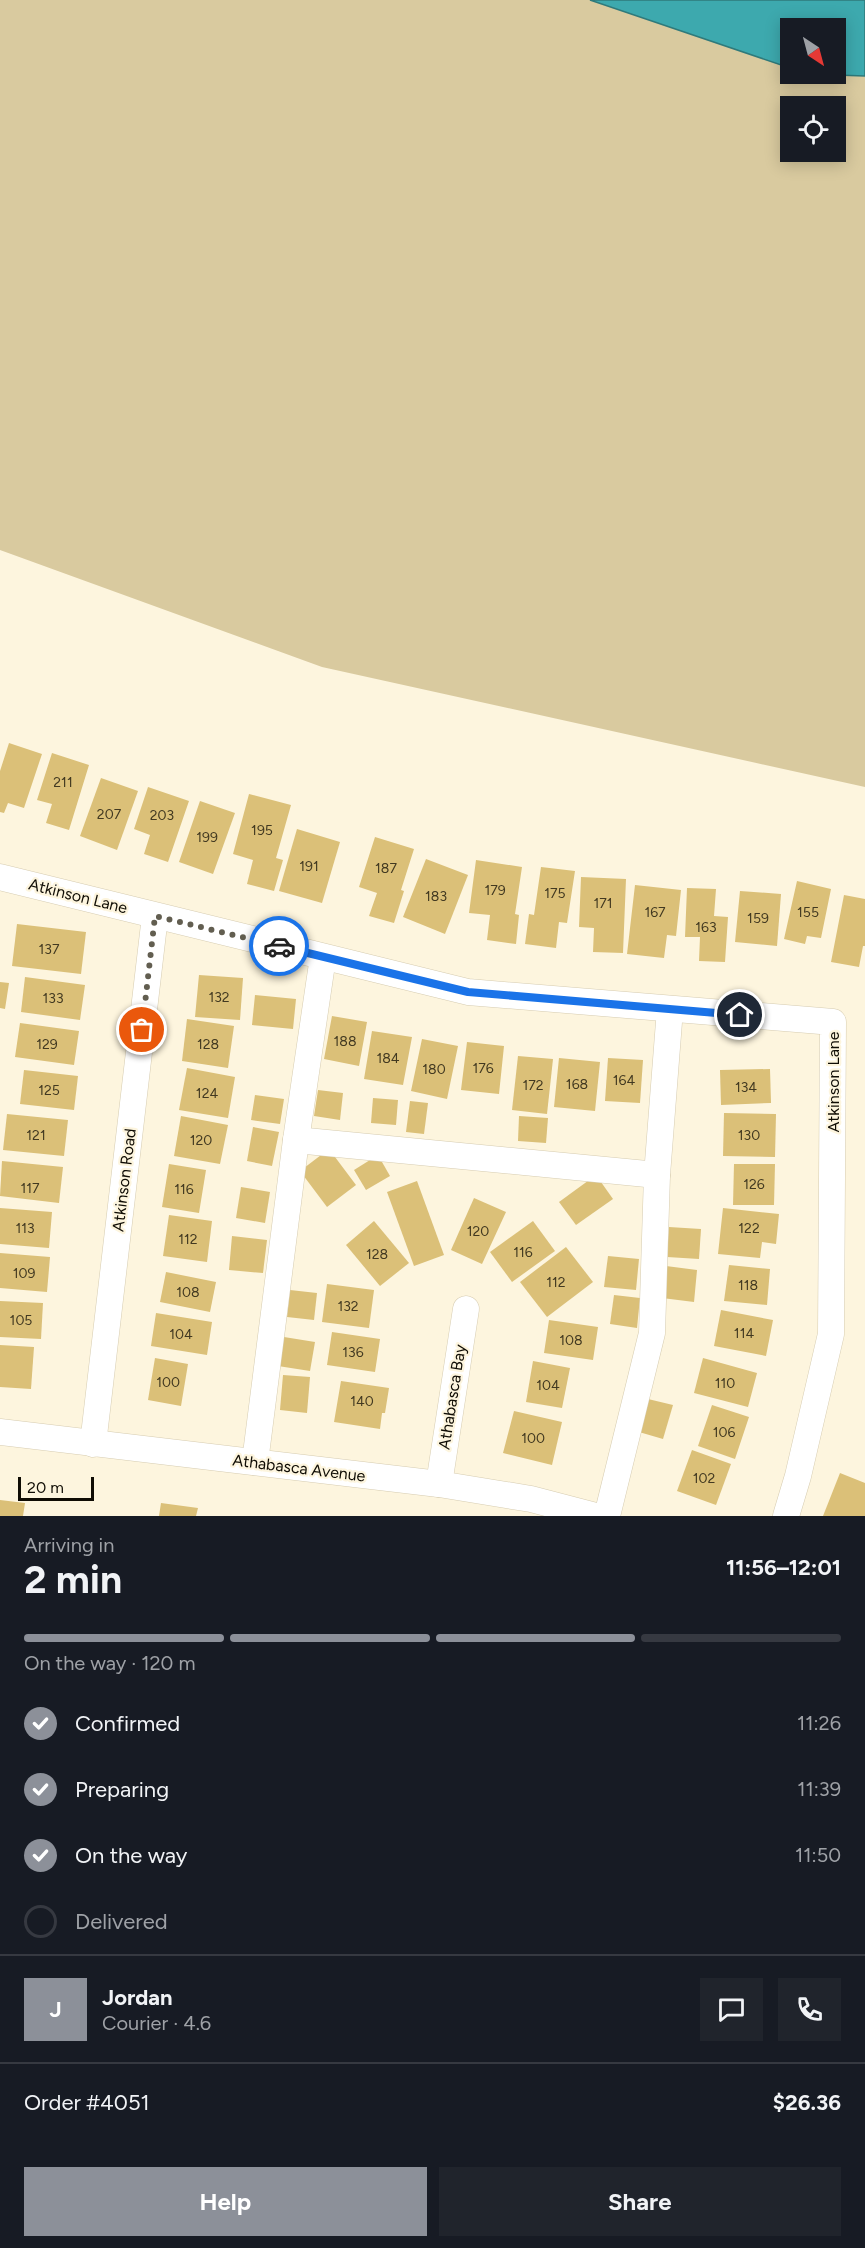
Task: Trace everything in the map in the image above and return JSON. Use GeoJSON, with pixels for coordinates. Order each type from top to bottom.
{"type":"FeatureCollection","features":[{"type":"Feature","properties":{"kind":"street","name":"Atkinson Lane"},"geometry":{"type":"LineString","coordinates":[[0,877],[468,992],[833,1022],[831,1334],[798,1476],[786,1516]]}},
{"type":"Feature","properties":{"kind":"street","name":"Atkinson Road"},"geometry":{"type":"LineString","coordinates":[[93,1444],[155,916]]}},
{"type":"Feature","properties":{"kind":"street"},"geometry":{"type":"LineString","coordinates":[[255,1462],[296,1140],[323,957]]}},
{"type":"Feature","properties":{"kind":"street"},"geometry":{"type":"LineString","coordinates":[[608,1516],[652,1333],[657,1175],[670,1009]]}},
{"type":"Feature","properties":{"kind":"street"},"geometry":{"type":"LineString","coordinates":[[296,1140],[657,1175]]}},
{"type":"Feature","properties":{"kind":"street","name":"Athabasca Bay"},"geometry":{"type":"LineString","coordinates":[[439,1484],[466,1309]]}},
{"type":"Feature","properties":{"kind":"street","name":"Athabasca Avenue"},"geometry":{"type":"LineString","coordinates":[[0,1432],[439,1484],[531,1499],[596,1516]]}},
{"type":"Feature","properties":{"kind":"shaded area"},"geometry":{"type":"Polygon","coordinates":[[[0,0],[590,0],[780,65],[780,84],[846,84],[846,75],[865,76],[865,787],[322,667],[0,550],[0,0]]]}},
{"type":"Feature","properties":{"kind":"water"},"geometry":{"type":"Polygon","coordinates":[[[590,0],[865,0],[865,76],[846,75],[846,18],[780,18],[780,65],[590,0]]]}},
{"type":"Feature","properties":{"kind":"building"},"geometry":{"type":"Polygon","coordinates":[[[9,743],[42,754],[24,808],[8,803],[4,813],[0,812],[0,771],[9,743]]]}},
{"type":"Feature","properties":{"kind":"building"},"geometry":{"type":"Polygon","coordinates":[[[52,753],[89,765],[69,830],[46,823],[52,804],[37,800],[52,753]]]}},
{"type":"Feature","properties":{"kind":"building"},"geometry":{"type":"Polygon","coordinates":[[[101,778],[138,791],[117,850],[80,836],[101,778]]]}},
{"type":"Feature","properties":{"kind":"building"},"geometry":{"type":"Polygon","coordinates":[[[148,787],[189,801],[168,862],[144,854],[150,835],[134,829],[148,787]]]}},
{"type":"Feature","properties":{"kind":"building"},"geometry":{"type":"Polygon","coordinates":[[[249,794],[291,805],[276,858],[283,860],[274,891],[247,884],[253,860],[233,854],[249,794]]]}},
{"type":"Feature","properties":{"kind":"building"},"geometry":{"type":"Polygon","coordinates":[[[200,801],[235,813],[213,874],[179,862],[200,801]]]}},
{"type":"Feature","properties":{"kind":"building"},"geometry":{"type":"Polygon","coordinates":[[[297,829],[340,842],[322,903],[279,891],[297,829]]]}},
{"type":"Feature","properties":{"kind":"building"},"geometry":{"type":"Polygon","coordinates":[[[375,837],[414,849],[401,890],[404,891],[394,923],[369,916],[377,893],[359,887],[375,837]]]}},
{"type":"Feature","properties":{"kind":"building"},"geometry":{"type":"Polygon","coordinates":[[[426,859],[468,875],[445,934],[403,917],[426,859]]]}},
{"type":"Feature","properties":{"kind":"building"},"geometry":{"type":"Polygon","coordinates":[[[476,860],[522,867],[515,914],[519,915],[516,944],[487,940],[490,915],[469,913],[476,860]]]}},
{"type":"Feature","properties":{"kind":"building"},"geometry":{"type":"Polygon","coordinates":[[[541,867],[575,871],[567,923],[559,922],[556,948],[525,944],[529,914],[534,915],[541,867]]]}},
{"type":"Feature","properties":{"kind":"building"},"geometry":{"type":"Polygon","coordinates":[[[581,877],[626,879],[623,953],[593,952],[594,928],[579,927],[581,877]]]}},
{"type":"Feature","properties":{"kind":"building"},"geometry":{"type":"Polygon","coordinates":[[[797,881],[831,889],[821,938],[807,936],[805,944],[784,939],[797,881]]]}},
{"type":"Feature","properties":{"kind":"building"},"geometry":{"type":"Polygon","coordinates":[[[635,885],[681,890],[676,936],[667,935],[664,958],[627,954],[635,885]]]}},
{"type":"Feature","properties":{"kind":"building"},"geometry":{"type":"Polygon","coordinates":[[[687,888],[716,889],[714,916],[728,917],[725,962],[699,961],[700,937],[685,937],[687,888]]]}},
{"type":"Feature","properties":{"kind":"building"},"geometry":{"type":"Polygon","coordinates":[[[740,891],[781,894],[777,946],[735,942],[740,891]]]}},
{"type":"Feature","properties":{"kind":"building"},"geometry":{"type":"Polygon","coordinates":[[[844,895],[865,899],[865,946],[863,946],[859,967],[831,962],[844,895]]]}},
{"type":"Feature","properties":{"kind":"building"},"geometry":{"type":"Polygon","coordinates":[[[17,924],[86,932],[81,974],[12,966],[17,924]]]}},
{"type":"Feature","properties":{"kind":"building"},"geometry":{"type":"Polygon","coordinates":[[[199,975],[243,978],[240,1020],[195,1017],[199,975]]]}},
{"type":"Feature","properties":{"kind":"building"},"geometry":{"type":"Polygon","coordinates":[[[25,977],[85,985],[80,1020],[21,1012],[25,977]]]}},
{"type":"Feature","properties":{"kind":"building"},"geometry":{"type":"Polygon","coordinates":[[[0,982],[9,983],[5,1009],[0,1008],[0,982]]]}},
{"type":"Feature","properties":{"kind":"building"},"geometry":{"type":"Polygon","coordinates":[[[255,995],[296,999],[293,1029],[252,1025],[255,995]]]}},
{"type":"Feature","properties":{"kind":"building"},"geometry":{"type":"Polygon","coordinates":[[[332,1016],[367,1022],[359,1066],[324,1059],[332,1016]]]}},
{"type":"Feature","properties":{"kind":"building"},"geometry":{"type":"Polygon","coordinates":[[[187,1019],[234,1026],[228,1068],[182,1061],[187,1019]]]}},
{"type":"Feature","properties":{"kind":"building"},"geometry":{"type":"Polygon","coordinates":[[[20,1023],[79,1031],[74,1065],[15,1057],[20,1023]]]}},
{"type":"Feature","properties":{"kind":"building"},"geometry":{"type":"Polygon","coordinates":[[[372,1031],[412,1037],[403,1085],[364,1079],[372,1031]]]}},
{"type":"Feature","properties":{"kind":"building"},"geometry":{"type":"Polygon","coordinates":[[[422,1039],[458,1046],[447,1099],[411,1091],[422,1039]]]}},
{"type":"Feature","properties":{"kind":"building"},"geometry":{"type":"Polygon","coordinates":[[[467,1042],[504,1046],[499,1094],[461,1090],[467,1042]]]}},
{"type":"Feature","properties":{"kind":"building"},"geometry":{"type":"Polygon","coordinates":[[[518,1056],[553,1059],[547,1114],[512,1110],[518,1056]]]}},
{"type":"Feature","properties":{"kind":"building"},"geometry":{"type":"Polygon","coordinates":[[[559,1058],[600,1062],[595,1111],[554,1107],[559,1058]]]}},
{"type":"Feature","properties":{"kind":"building"},"geometry":{"type":"Polygon","coordinates":[[[608,1058],[643,1060],[640,1103],[605,1101],[608,1058]]]}},
{"type":"Feature","properties":{"kind":"building"},"geometry":{"type":"Polygon","coordinates":[[[187,1068],[235,1077],[228,1118],[179,1110],[187,1068]]]}},
{"type":"Feature","properties":{"kind":"building"},"geometry":{"type":"Polygon","coordinates":[[[770,1069],[771,1103],[721,1105],[720,1070],[770,1069]]]}},
{"type":"Feature","properties":{"kind":"building"},"geometry":{"type":"Polygon","coordinates":[[[24,1070],[78,1076],[74,1110],[20,1104],[24,1070]]]}},
{"type":"Feature","properties":{"kind":"building"},"geometry":{"type":"Polygon","coordinates":[[[318,1090],[343,1093],[340,1120],[314,1116],[318,1090]]]}},
{"type":"Feature","properties":{"kind":"building"},"geometry":{"type":"Polygon","coordinates":[[[255,1095],[284,1099],[280,1124],[251,1120],[255,1095]]]}},
{"type":"Feature","properties":{"kind":"building"},"geometry":{"type":"Polygon","coordinates":[[[373,1098],[398,1100],[396,1125],[371,1123],[373,1098]]]}},
{"type":"Feature","properties":{"kind":"building"},"geometry":{"type":"Polygon","coordinates":[[[410,1101],[428,1103],[424,1134],[406,1132],[410,1101]]]}},
{"type":"Feature","properties":{"kind":"building"},"geometry":{"type":"Polygon","coordinates":[[[724,1113],[776,1114],[775,1157],[723,1156],[724,1113]]]}},
{"type":"Feature","properties":{"kind":"building"},"geometry":{"type":"Polygon","coordinates":[[[7,1114],[68,1120],[64,1156],[3,1150],[7,1114]]]}},
{"type":"Feature","properties":{"kind":"building"},"geometry":{"type":"Polygon","coordinates":[[[181,1116],[228,1125],[220,1164],[174,1156],[181,1116]]]}},
{"type":"Feature","properties":{"kind":"building"},"geometry":{"type":"Polygon","coordinates":[[[519,1116],[548,1118],[546,1143],[518,1141],[519,1116]]]}},
{"type":"Feature","properties":{"kind":"building"},"geometry":{"type":"Polygon","coordinates":[[[253,1127],[279,1132],[272,1166],[247,1161],[253,1127]]]}},
{"type":"Feature","properties":{"kind":"building"},"geometry":{"type":"Polygon","coordinates":[[[329,1149],[356,1185],[327,1207],[300,1171],[329,1149]]]}},
{"type":"Feature","properties":{"kind":"building"},"geometry":{"type":"Polygon","coordinates":[[[378,1155],[390,1176],[366,1190],[354,1170],[378,1155]]]}},
{"type":"Feature","properties":{"kind":"building"},"geometry":{"type":"Polygon","coordinates":[[[2,1161],[63,1167],[59,1203],[0,1196],[2,1161]]]}},
{"type":"Feature","properties":{"kind":"building"},"geometry":{"type":"Polygon","coordinates":[[[169,1164],[206,1170],[199,1213],[162,1207],[169,1164]]]}},
{"type":"Feature","properties":{"kind":"building"},"geometry":{"type":"Polygon","coordinates":[[[734,1164],[775,1164],[774,1205],[733,1205],[734,1164]]]}},
{"type":"Feature","properties":{"kind":"building"},"geometry":{"type":"Polygon","coordinates":[[[596,1175],[613,1199],[576,1225],[559,1202],[596,1175]]]}},
{"type":"Feature","properties":{"kind":"building"},"geometry":{"type":"Polygon","coordinates":[[[417,1181],[444,1255],[414,1266],[387,1192],[417,1181]]]}},
{"type":"Feature","properties":{"kind":"building"},"geometry":{"type":"Polygon","coordinates":[[[241,1187],[270,1192],[265,1223],[236,1218],[241,1187]]]}},
{"type":"Feature","properties":{"kind":"building"},"geometry":{"type":"Polygon","coordinates":[[[474,1198],[506,1212],[482,1264],[451,1250],[474,1198]]]}},
{"type":"Feature","properties":{"kind":"building"},"geometry":{"type":"Polygon","coordinates":[[[0,1208],[52,1212],[49,1248],[0,1244],[0,1208]]]}},
{"type":"Feature","properties":{"kind":"building"},"geometry":{"type":"Polygon","coordinates":[[[723,1208],[779,1214],[776,1244],[762,1242],[760,1258],[718,1254],[723,1208]]]}},
{"type":"Feature","properties":{"kind":"building"},"geometry":{"type":"Polygon","coordinates":[[[169,1215],[212,1221],[207,1262],[163,1256],[169,1215]]]}},
{"type":"Feature","properties":{"kind":"building"},"geometry":{"type":"Polygon","coordinates":[[[374,1221],[409,1263],[380,1286],[346,1245],[374,1221]]]}},
{"type":"Feature","properties":{"kind":"building"},"geometry":{"type":"Polygon","coordinates":[[[533,1221],[555,1251],[512,1282],[490,1252],[533,1221]]]}},
{"type":"Feature","properties":{"kind":"building"},"geometry":{"type":"Polygon","coordinates":[[[669,1227],[701,1229],[699,1259],[667,1257],[669,1227]]]}},
{"type":"Feature","properties":{"kind":"building"},"geometry":{"type":"Polygon","coordinates":[[[232,1236],[267,1240],[263,1273],[229,1270],[232,1236]]]}},
{"type":"Feature","properties":{"kind":"building"},"geometry":{"type":"Polygon","coordinates":[[[566,1247],[593,1282],[547,1317],[520,1282],[566,1247]]]}},
{"type":"Feature","properties":{"kind":"building"},"geometry":{"type":"Polygon","coordinates":[[[0,1253],[50,1257],[47,1292],[0,1288],[0,1253]]]}},
{"type":"Feature","properties":{"kind":"building"},"geometry":{"type":"Polygon","coordinates":[[[608,1256],[639,1259],[636,1290],[604,1287],[608,1256]]]}},
{"type":"Feature","properties":{"kind":"building"},"geometry":{"type":"Polygon","coordinates":[[[729,1265],[770,1269],[767,1305],[724,1301],[729,1265]]]}},
{"type":"Feature","properties":{"kind":"building"},"geometry":{"type":"Polygon","coordinates":[[[666,1266],[697,1270],[694,1302],[662,1298],[666,1266]]]}},
{"type":"Feature","properties":{"kind":"building"},"geometry":{"type":"Polygon","coordinates":[[[166,1272],[216,1282],[210,1312],[160,1302],[166,1272]]]}},
{"type":"Feature","properties":{"kind":"building"},"geometry":{"type":"Polygon","coordinates":[[[327,1284],[374,1290],[369,1328],[322,1322],[327,1284]]]}},
{"type":"Feature","properties":{"kind":"building"},"geometry":{"type":"Polygon","coordinates":[[[290,1290],[317,1293],[314,1320],[287,1317],[290,1290]]]}},
{"type":"Feature","properties":{"kind":"building"},"geometry":{"type":"Polygon","coordinates":[[[614,1295],[640,1298],[637,1328],[610,1324],[614,1295]]]}},
{"type":"Feature","properties":{"kind":"building"},"geometry":{"type":"Polygon","coordinates":[[[0,1301],[43,1303],[41,1339],[0,1337],[0,1301]]]}},
{"type":"Feature","properties":{"kind":"building"},"geometry":{"type":"Polygon","coordinates":[[[721,1310],[773,1320],[766,1356],[714,1346],[721,1310]]]}},
{"type":"Feature","properties":{"kind":"building"},"geometry":{"type":"Polygon","coordinates":[[[156,1313],[212,1322],[207,1355],[151,1346],[156,1313]]]}},
{"type":"Feature","properties":{"kind":"building"},"geometry":{"type":"Polygon","coordinates":[[[549,1320],[598,1327],[593,1360],[544,1353],[549,1320]]]}},
{"type":"Feature","properties":{"kind":"building"},"geometry":{"type":"Polygon","coordinates":[[[332,1332],[380,1339],[375,1372],[327,1365],[332,1332]]]}},
{"type":"Feature","properties":{"kind":"building"},"geometry":{"type":"Polygon","coordinates":[[[284,1337],[315,1342],[310,1371],[278,1366],[284,1337]]]}},
{"type":"Feature","properties":{"kind":"building"},"geometry":{"type":"Polygon","coordinates":[[[0,1345],[34,1347],[31,1389],[0,1387],[0,1345]]]}},
{"type":"Feature","properties":{"kind":"building"},"geometry":{"type":"Polygon","coordinates":[[[155,1358],[188,1364],[181,1406],[148,1400],[155,1358]]]}},
{"type":"Feature","properties":{"kind":"building"},"geometry":{"type":"Polygon","coordinates":[[[703,1358],[757,1373],[748,1407],[694,1393],[703,1358]]]}},
{"type":"Feature","properties":{"kind":"building"},"geometry":{"type":"Polygon","coordinates":[[[533,1361],[570,1368],[562,1408],[526,1402],[533,1361]]]}},
{"type":"Feature","properties":{"kind":"building"},"geometry":{"type":"Polygon","coordinates":[[[283,1375],[310,1377],[307,1413],[280,1410],[283,1375]]]}},
{"type":"Feature","properties":{"kind":"building"},"geometry":{"type":"Polygon","coordinates":[[[341,1381],[389,1388],[380,1429],[334,1422],[341,1381]]]}},
{"type":"Feature","properties":{"kind":"building"},"geometry":{"type":"Polygon","coordinates":[[[648,1399],[673,1405],[663,1439],[639,1432],[648,1399]]]}},
{"type":"Feature","properties":{"kind":"building"},"geometry":{"type":"Polygon","coordinates":[[[712,1405],[749,1417],[735,1459],[698,1446],[712,1405]]]}},
{"type":"Feature","properties":{"kind":"building"},"geometry":{"type":"Polygon","coordinates":[[[514,1411],[562,1422],[552,1465],[503,1453],[514,1411]]]}},
{"type":"Feature","properties":{"kind":"building"},"geometry":{"type":"Polygon","coordinates":[[[692,1450],[731,1464],[716,1505],[677,1491],[692,1450]]]}},
{"type":"Feature","properties":{"kind":"building"},"geometry":{"type":"Polygon","coordinates":[[[840,1473],[865,1483],[865,1516],[823,1516],[840,1473]]]}},
{"type":"Feature","properties":{"kind":"building"},"geometry":{"type":"Polygon","coordinates":[[[0,1500],[25,1503],[23,1516],[0,1516],[0,1500]]]}},
{"type":"Feature","properties":{"kind":"building"},"geometry":{"type":"Polygon","coordinates":[[[161,1503],[198,1508],[196,1516],[159,1516],[161,1503]]]}},
{"type":"Feature","properties":{"kind":"way so far"},"geometry":{"type":"LineString","coordinates":[[142,1030],[155,916],[279,946]]}},
{"type":"Feature","properties":{"kind":"route"},"geometry":{"type":"LineString","coordinates":[[279,946],[468,992],[740,1015]]}}]}
